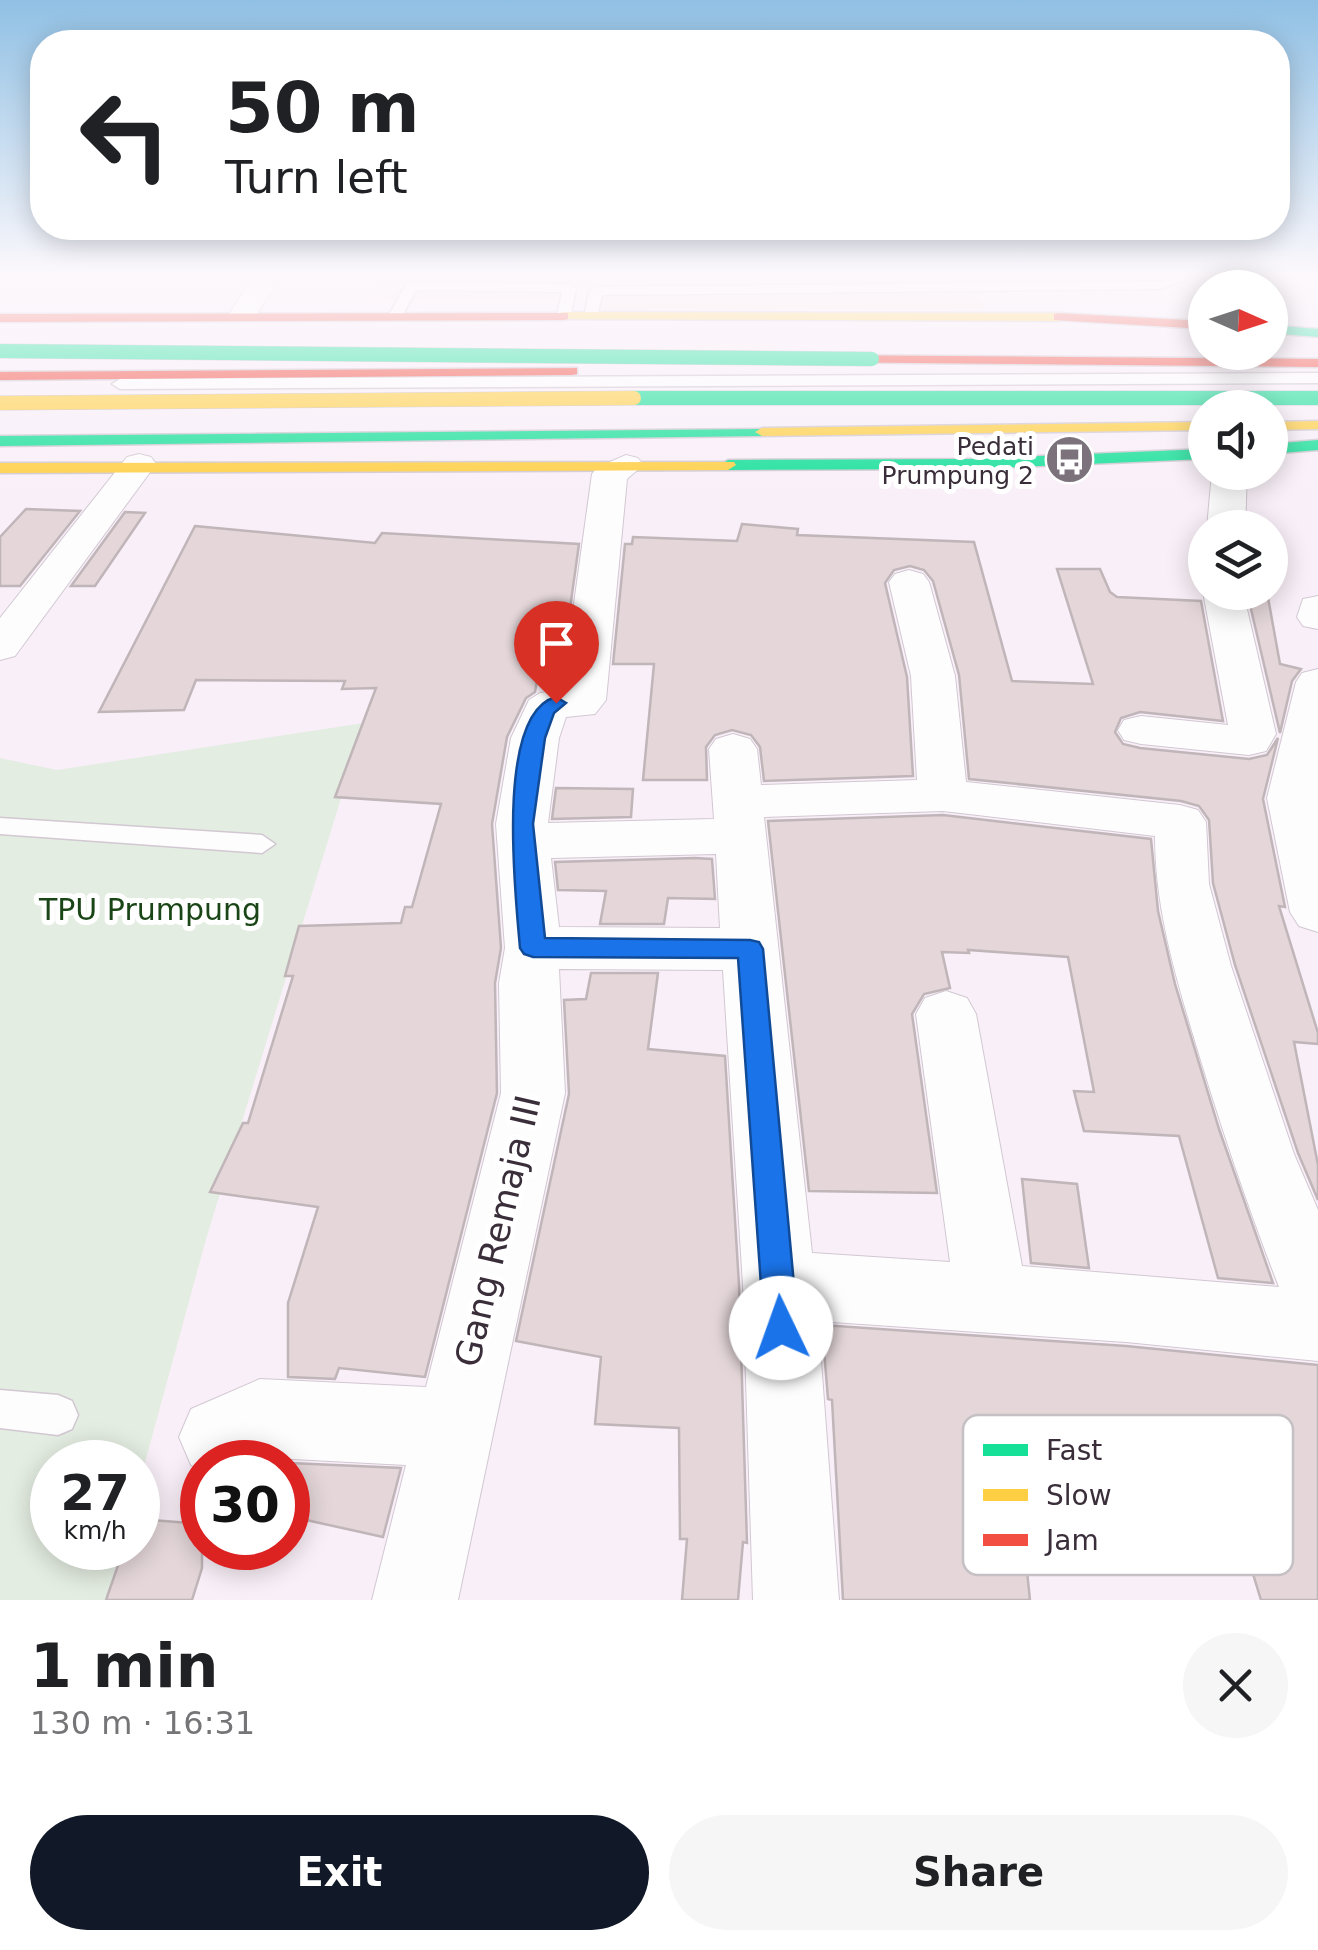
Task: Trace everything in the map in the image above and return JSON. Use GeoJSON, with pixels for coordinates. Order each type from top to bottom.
{"type":"FeatureCollection","features":[{"type":"Feature","properties":{"kind":"main road"},"geometry":{"type":"LineString","coordinates":[[0,350],[1132,360],[1314,370]]}},
{"type":"Feature","properties":{"kind":"main road"},"geometry":{"type":"LineString","coordinates":[[0,362],[753,358],[1314,370]]}},
{"type":"Feature","properties":{"kind":"main road"},"geometry":{"type":"LineString","coordinates":[[0,376],[1314,370]]}},
{"type":"Feature","properties":{"kind":"main road"},"geometry":{"type":"LineString","coordinates":[[0,405],[539,398],[1188,398]]}},
{"type":"Feature","properties":{"kind":"main road"},"geometry":{"type":"LineString","coordinates":[[1288,398],[1318,398]]}},
{"type":"Feature","properties":{"kind":"main road"},"geometry":{"type":"LineString","coordinates":[[0,419],[1188,399]]}},
{"type":"Feature","properties":{"kind":"main road"},"geometry":{"type":"LineString","coordinates":[[0,419],[1188,413]]}},
{"type":"Feature","properties":{"kind":"main road"},"geometry":{"type":"LineString","coordinates":[[1288,413],[1318,413]]}},
{"type":"Feature","properties":{"kind":"main road"},"geometry":{"type":"LineString","coordinates":[[0,442],[1188,426]]}},
{"type":"Feature","properties":{"kind":"main road"},"geometry":{"type":"LineString","coordinates":[[1288,426],[1318,426]]}},
{"type":"Feature","properties":{"kind":"main road"},"geometry":{"type":"LineString","coordinates":[[1288,448],[1318,445]]}},
{"type":"Feature","properties":{"kind":"main road"},"geometry":{"type":"LineString","coordinates":[[0,468],[138,464],[609,468],[1074,462],[1188,455]]}},
{"type":"Feature","properties":{"kind":"street"},"geometry":{"type":"LineString","coordinates":[[0,646],[138,464]]}},
{"type":"Feature","properties":{"kind":"street","name":"Gang Remaja III"},"geometry":{"type":"LineString","coordinates":[[415,1600],[533,1094],[528,983],[533,948],[523,841],[535,738],[545,710],[556,703],[579,704],[583,700],[609,468]]}},
{"type":"Feature","properties":{"kind":"street"},"geometry":{"type":"LineString","coordinates":[[909,582],[932,676],[943,795]]}},
{"type":"Feature","properties":{"kind":"street"},"geometry":{"type":"LineString","coordinates":[[1318,608],[1318,617]]}},
{"type":"Feature","properties":{"kind":"street"},"geometry":{"type":"LineString","coordinates":[[1141,730],[1249,741],[1254,734],[1227,610]]}},
{"type":"Feature","properties":{"kind":"street"},"geometry":{"type":"LineString","coordinates":[[1318,682],[1292,798],[1318,912]]}},
{"type":"Feature","properties":{"kind":"street"},"geometry":{"type":"LineString","coordinates":[[523,841],[737,796],[943,795],[1180,822],[1182,884],[1202,966],[1262,1154],[1318,1294]]}},
{"type":"Feature","properties":{"kind":"street"},"geometry":{"type":"LineString","coordinates":[[737,796],[778,1284],[796,1600]]}},
{"type":"Feature","properties":{"kind":"street"},"geometry":{"type":"LineString","coordinates":[[533,948],[750,949]]}},
{"type":"Feature","properties":{"kind":"street"},"geometry":{"type":"LineString","coordinates":[[946,1014],[991,1298]]}},
{"type":"Feature","properties":{"kind":"street"},"geometry":{"type":"LineString","coordinates":[[778,1284],[1318,1326]]}},
{"type":"Feature","properties":{"kind":"street"},"geometry":{"type":"LineString","coordinates":[[219,1437],[236,1438],[260,1418],[454,1428]]}},
{"type":"Feature","properties":{"kind":"lane"},"geometry":{"type":"LineString","coordinates":[[0,385],[1314,370]]}},
{"type":"Feature","properties":{"kind":"lane"},"geometry":{"type":"LineString","coordinates":[[539,398],[716,394],[1318,398]]}},
{"type":"Feature","properties":{"kind":"lane"},"geometry":{"type":"LineString","coordinates":[[0,826],[262,844]]}},
{"type":"Feature","properties":{"kind":"lane"},"geometry":{"type":"LineString","coordinates":[[0,1408],[58,1415]]}},
{"type":"Feature","properties":{"kind":"green space","name":"TPU Prumpung"},"geometry":{"type":"Polygon","coordinates":[[[364,723],[206,1239],[151,1440],[30,1440],[30,1570],[115,1570],[107,1600],[0,1600],[0,758],[57,770],[364,723]]]}},
{"type":"Feature","properties":{"kind":"building"},"geometry":{"type":"Polygon","coordinates":[[[26,509],[80,511],[20,586],[0,586],[0,537],[26,509]]]}},
{"type":"Feature","properties":{"kind":"building"},"geometry":{"type":"Polygon","coordinates":[[[125,512],[145,513],[95,586],[71,586],[125,512]]]}},
{"type":"Feature","properties":{"kind":"building"},"geometry":{"type":"Polygon","coordinates":[[[742,524],[798,529],[797,535],[974,542],[1012,681],[1093,684],[1057,569],[1100,569],[1110,592],[1117,597],[1188,600],[1188,610],[1203,610],[1223,721],[1140,712],[1121,718],[1115,732],[1123,744],[1140,748],[1249,759],[1267,755],[1278,738],[1263,799],[1285,907],[1279,906],[1318,1033],[1318,1044],[1294,1042],[1318,1165],[1318,1200],[1298,1153],[1235,965],[1213,883],[1209,820],[1199,806],[1181,801],[969,779],[959,675],[933,581],[924,570],[910,566],[894,570],[885,583],[907,677],[913,776],[764,781],[760,747],[751,735],[732,730],[715,735],[706,747],[707,780],[643,780],[654,664],[613,664],[625,544],[632,544],[633,537],[737,541],[742,524]]]}},
{"type":"Feature","properties":{"kind":"building"},"geometry":{"type":"Polygon","coordinates":[[[195,526],[375,543],[382,533],[579,544],[560,680],[537,680],[535,692],[526,698],[507,737],[492,824],[501,948],[495,983],[497,1093],[425,1377],[339,1368],[335,1379],[288,1377],[288,1303],[318,1207],[210,1192],[243,1123],[248,1123],[293,976],[285,976],[299,926],[401,923],[405,907],[412,907],[441,804],[335,797],[376,688],[342,689],[345,681],[196,680],[184,710],[99,712],[195,526]]]}},
{"type":"Feature","properties":{"kind":"building"},"geometry":{"type":"Polygon","coordinates":[[[1251,610],[1270,610],[1280,664],[1301,669],[1292,681],[1280,733],[1251,610]]]}},
{"type":"Feature","properties":{"kind":"building"},"geometry":{"type":"Polygon","coordinates":[[[556,788],[633,789],[631,817],[552,819],[556,788]]]}},
{"type":"Feature","properties":{"kind":"building"},"geometry":{"type":"Polygon","coordinates":[[[943,815],[1151,839],[1158,911],[1175,984],[1219,1129],[1273,1283],[1218,1278],[1179,1136],[1084,1131],[1074,1091],[1094,1092],[1068,957],[968,950],[969,953],[942,952],[950,988],[924,994],[912,1014],[937,1193],[809,1191],[768,821],[943,815]]]}},
{"type":"Feature","properties":{"kind":"building"},"geometry":{"type":"Polygon","coordinates":[[[712,859],[715,899],[668,898],[664,924],[600,924],[606,891],[558,890],[555,862],[712,859]]]}},
{"type":"Feature","properties":{"kind":"building"},"geometry":{"type":"Polygon","coordinates":[[[591,973],[658,973],[648,1049],[725,1056],[739,1285],[747,1543],[743,1542],[738,1600],[682,1600],[687,1539],[680,1539],[679,1428],[595,1424],[601,1357],[516,1341],[569,1094],[564,1000],[586,999],[591,973]]]}},
{"type":"Feature","properties":{"kind":"building"},"geometry":{"type":"Polygon","coordinates":[[[1022,1179],[1077,1184],[1089,1268],[1031,1263],[1022,1179]]]}},
{"type":"Feature","properties":{"kind":"building"},"geometry":{"type":"Polygon","coordinates":[[[822,1325],[1126,1346],[1318,1365],[1318,1600],[1261,1600],[1253,1575],[1293,1575],[1293,1415],[963,1415],[963,1575],[1027,1575],[1030,1600],[843,1600],[832,1400],[828,1399],[822,1325]]]}},
{"type":"Feature","properties":{"kind":"building"},"geometry":{"type":"Polygon","coordinates":[[[310,1464],[401,1468],[383,1537],[310,1521],[310,1464]]]}},
{"type":"Feature","properties":{"kind":"building"},"geometry":{"type":"Polygon","coordinates":[[[160,1521],[180,1522],[180,1570],[201,1570],[192,1600],[106,1600],[116,1570],[160,1570],[160,1521]]]}},
{"type":"Feature","properties":{"kind":"traffic: fast"},"geometry":{"type":"LineString","coordinates":[[0,351],[872,359]]}},
{"type":"Feature","properties":{"kind":"traffic: fast"},"geometry":{"type":"LineString","coordinates":[[634,398],[1318,398]]}},
{"type":"Feature","properties":{"kind":"traffic: fast"},"geometry":{"type":"LineString","coordinates":[[0,441],[762,432]]}},
{"type":"Feature","properties":{"kind":"traffic: fast"},"geometry":{"type":"LineString","coordinates":[[1288,448],[1318,445]]}},
{"type":"Feature","properties":{"kind":"traffic: fast"},"geometry":{"type":"LineString","coordinates":[[728,465],[970,464],[1188,455]]}},
{"type":"Feature","properties":{"kind":"traffic: slow"},"geometry":{"type":"LineString","coordinates":[[0,403],[634,398]]}},
{"type":"Feature","properties":{"kind":"traffic: slow"},"geometry":{"type":"LineString","coordinates":[[1288,426],[1318,425]]}},
{"type":"Feature","properties":{"kind":"traffic: slow"},"geometry":{"type":"LineString","coordinates":[[762,432],[1188,426]]}},
{"type":"Feature","properties":{"kind":"traffic: slow"},"geometry":{"type":"LineString","coordinates":[[0,468],[728,465]]}},
{"type":"Feature","properties":{"kind":"traffic: jam"},"geometry":{"type":"LineString","coordinates":[[816,359],[1318,363]]}},
{"type":"Feature","properties":{"kind":"traffic: jam"},"geometry":{"type":"LineString","coordinates":[[0,376],[572,371]]}},
{"type":"Feature","properties":{"kind":"place","name":"Pedati Prumpung 2"},"geometry":{"type":"Point","coordinates":[1069,460]}},
{"type":"Feature","properties":{"kind":"route"},"geometry":{"type":"LineString","coordinates":[[556,703],[545,710],[535,738],[522,824],[533,948],[750,949],[781,1328]]}}]}
